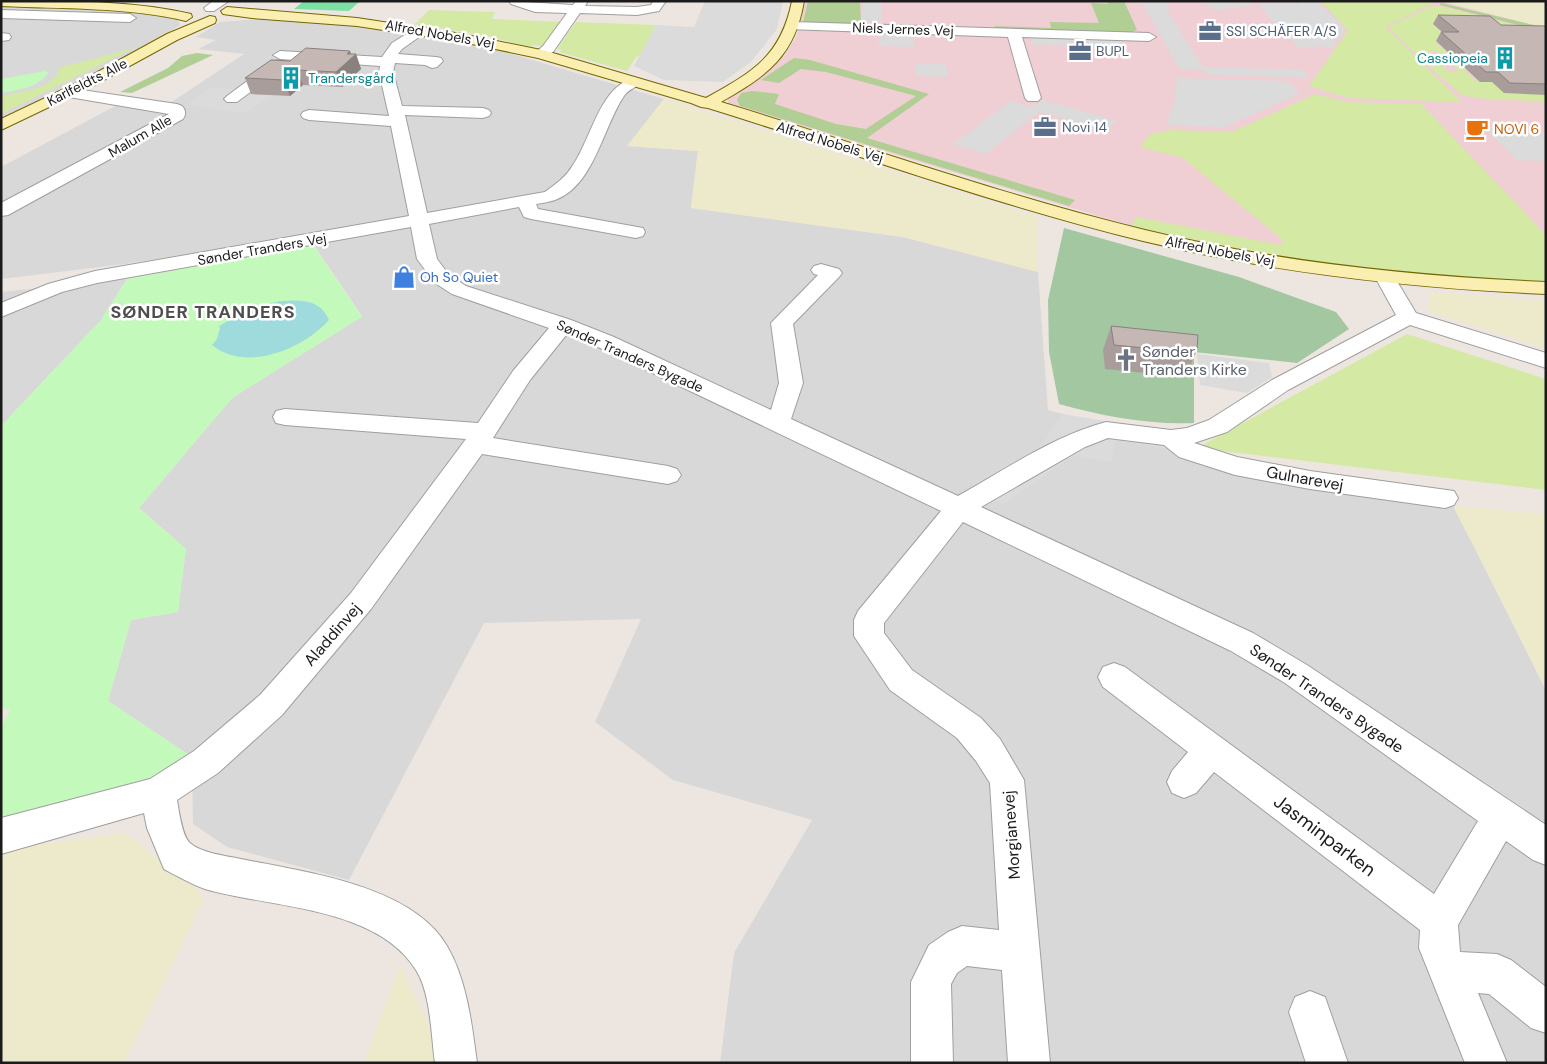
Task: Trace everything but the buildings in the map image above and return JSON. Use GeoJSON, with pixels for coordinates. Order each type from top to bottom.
{"type":"FeatureCollection","features":[{"type":"Feature","properties":{"kind":"street","name":"Alfred Nobels Vej"},"geometry":{"type":"LineString","coordinates":[[57,1],[274,14],[421,29],[541,54],[1088,221],[1229,253],[1292,265],[1385,278],[1489,286],[1546,288]]}},
{"type":"Feature","properties":{"kind":"street"},"geometry":{"type":"LineString","coordinates":[[515,1],[531,7],[580,5],[647,10],[657,7],[660,1]]}},
{"type":"Feature","properties":{"kind":"street"},"geometry":{"type":"LineString","coordinates":[[706,104],[753,76],[779,53],[793,26],[798,1]]}},
{"type":"Feature","properties":{"kind":"street"},"geometry":{"type":"LineString","coordinates":[[1,2],[136,8],[167,12],[187,18],[190,13],[218,10]]}},
{"type":"Feature","properties":{"kind":"street"},"geometry":{"type":"LineString","coordinates":[[541,54],[548,49],[580,5]]}},
{"type":"Feature","properties":{"kind":"street","name":"Karlfeldts Alle"},"geometry":{"type":"LineString","coordinates":[[1,125],[172,37],[218,10]]}},
{"type":"Feature","properties":{"kind":"street"},"geometry":{"type":"LineString","coordinates":[[1,14],[130,18]]}},
{"type":"Feature","properties":{"kind":"street"},"geometry":{"type":"LineString","coordinates":[[2,33],[21,14]]}},
{"type":"Feature","properties":{"kind":"street","name":"Karlfeldts Alle"},"geometry":{"type":"LineString","coordinates":[[172,37],[187,18]]}},
{"type":"Feature","properties":{"kind":"street","name":"Niels Jernes Vej"},"geometry":{"type":"LineString","coordinates":[[793,26],[1149,37]]}},
{"type":"Feature","properties":{"kind":"street"},"geometry":{"type":"LineString","coordinates":[[388,60],[397,46],[421,29]]}},
{"type":"Feature","properties":{"kind":"street"},"geometry":{"type":"LineString","coordinates":[[1014,33],[1033,98]]}},
{"type":"Feature","properties":{"kind":"street"},"geometry":{"type":"LineString","coordinates":[[232,99],[284,55],[436,61],[432,64]]}},
{"type":"Feature","properties":{"kind":"street","name":"Sønder Tranders Bygade"},"geometry":{"type":"LineString","coordinates":[[388,60],[386,72],[427,258],[433,269],[442,279],[459,290],[563,325],[606,342],[1242,642],[1296,674],[1546,847]]}},
{"type":"Feature","properties":{"kind":"street","name":"Sønder Tranders Vej"},"geometry":{"type":"LineString","coordinates":[[1,311],[55,288],[95,277],[526,202],[550,196],[563,190],[592,150],[619,91],[634,82]]}},
{"type":"Feature","properties":{"kind":"street","name":"Malum Alle"},"geometry":{"type":"LineString","coordinates":[[1,211],[176,116],[177,109],[68,92]]}},
{"type":"Feature","properties":{"kind":"street"},"geometry":{"type":"LineString","coordinates":[[310,115],[389,121],[397,115],[483,113]]}},
{"type":"Feature","properties":{"kind":"street"},"geometry":{"type":"LineString","coordinates":[[526,202],[530,213],[636,232]]}},
{"type":"Feature","properties":{"kind":"street"},"geometry":{"type":"LineString","coordinates":[[777,422],[784,407],[791,383],[782,323],[832,273],[821,270]]}},
{"type":"Feature","properties":{"kind":"street"},"geometry":{"type":"LineString","coordinates":[[1385,278],[1408,318],[1546,361]]}},
{"type":"Feature","properties":{"kind":"street"},"geometry":{"type":"LineString","coordinates":[[959,508],[1076,441],[1106,430],[1171,438],[1189,436],[1218,426],[1280,385],[1408,318]]}},
{"type":"Feature","properties":{"kind":"street","name":"Aladdinvej"},"geometry":{"type":"LineString","coordinates":[[1,836],[158,793],[206,762],[271,705],[361,601],[480,438],[521,376],[563,325]]}},
{"type":"Feature","properties":{"kind":"street"},"geometry":{"type":"LineString","coordinates":[[285,417],[480,438],[668,475]]}},
{"type":"Feature","properties":{"kind":"street","name":"Gulnarevej"},"geometry":{"type":"LineString","coordinates":[[1171,438],[1188,451],[1235,466],[1310,480],[1444,498]]}},
{"type":"Feature","properties":{"kind":"street","name":"Morgianevej"},"geometry":{"type":"LineString","coordinates":[[959,508],[869,620],[869,636],[901,680],[969,728],[988,750],[1007,780],[1029,1063]]}},
{"type":"Feature","properties":{"kind":"street","name":"Jasminparken"},"geometry":{"type":"LineString","coordinates":[[1114,677],[1438,921]]}},
{"type":"Feature","properties":{"kind":"street"},"geometry":{"type":"LineString","coordinates":[[1184,782],[1211,750]]}},
{"type":"Feature","properties":{"kind":"street"},"geometry":{"type":"LineString","coordinates":[[158,793],[164,828],[177,856],[206,870],[296,889],[368,907],[414,935],[433,960],[448,1003],[456,1063]]}},
{"type":"Feature","properties":{"kind":"street"},"geometry":{"type":"LineString","coordinates":[[1486,1063],[1439,948],[1438,921],[1501,816]]}},
{"type":"Feature","properties":{"kind":"street"},"geometry":{"type":"LineString","coordinates":[[932,1063],[930,982],[943,958],[962,946],[1020,952]]}},
{"type":"Feature","properties":{"kind":"street"},"geometry":{"type":"LineString","coordinates":[[1448,971],[1497,974],[1546,1013]]}},
{"type":"Feature","properties":{"kind":"street"},"geometry":{"type":"LineString","coordinates":[[1310,1012],[1327,1063]]}},
{"type":"Feature","properties":{"kind":"shaded area"},"geometry":{"type":"Polygon","coordinates":[[[705,1],[783,1],[777,29],[751,62],[723,82],[664,80],[634,66],[656,25],[694,27],[705,1]]]}},
{"type":"Feature","properties":{"kind":"shaded area"},"geometry":{"type":"Polygon","coordinates":[[[806,1],[1445,1],[1546,28],[1546,282],[1272,255],[1199,241],[1131,226],[728,104],[728,99],[731,96],[757,80],[785,55],[796,37],[806,1]]]}},
{"type":"Feature","properties":{"kind":"shaded area"},"geometry":{"type":"Polygon","coordinates":[[[863,1],[882,1],[882,21],[862,21],[863,1]]]}},
{"type":"Feature","properties":{"kind":"shaded area"},"geometry":{"type":"Polygon","coordinates":[[[1141,1],[1165,1],[1170,9],[1166,9],[1203,67],[1302,70],[1310,78],[1209,75],[1206,71],[1179,68],[1141,1]]]}},
{"type":"Feature","properties":{"kind":"shaded area"},"geometry":{"type":"Polygon","coordinates":[[[1199,1],[1246,1],[1254,5],[1217,10],[1199,1]]]}},
{"type":"Feature","properties":{"kind":"shaded area"},"geometry":{"type":"Polygon","coordinates":[[[1299,1],[1318,1],[1345,30],[1332,48],[1315,45],[1318,48],[1297,47],[1289,37],[1290,32],[1281,32],[1258,3],[1301,4],[1299,1]]]}},
{"type":"Feature","properties":{"kind":"shaded area"},"geometry":{"type":"Polygon","coordinates":[[[1445,1],[1546,1],[1546,28],[1447,3],[1445,1]]]}},
{"type":"Feature","properties":{"kind":"shaded area"},"geometry":{"type":"Polygon","coordinates":[[[1,4],[92,7],[176,16],[180,25],[133,55],[1,119],[1,4]]]}},
{"type":"Feature","properties":{"kind":"shaded area"},"geometry":{"type":"Polygon","coordinates":[[[258,19],[307,20],[401,31],[512,54],[664,99],[628,146],[698,151],[691,208],[903,237],[1038,272],[1048,410],[1250,463],[1449,493],[1546,691],[1546,1063],[720,1063],[734,953],[812,820],[673,780],[595,722],[641,619],[484,623],[349,880],[227,847],[193,824],[192,757],[108,701],[131,620],[177,612],[186,549],[139,508],[232,398],[362,316],[307,235],[125,264],[1,279],[1,167],[119,104],[161,109],[244,54],[198,49],[216,40],[196,37],[220,22],[258,19]]]}},
{"type":"Feature","properties":{"kind":"shaded area"},"geometry":{"type":"Polygon","coordinates":[[[879,35],[913,36],[914,47],[879,46],[879,35]]]}},
{"type":"Feature","properties":{"kind":"shaded area"},"geometry":{"type":"Polygon","coordinates":[[[1030,36],[1121,39],[1124,48],[1032,45],[1030,36]]]}},
{"type":"Feature","properties":{"kind":"shaded area"},"geometry":{"type":"Polygon","coordinates":[[[915,63],[946,64],[948,77],[916,76],[915,63]]]}},
{"type":"Feature","properties":{"kind":"shaded area"},"geometry":{"type":"Polygon","coordinates":[[[1177,78],[1284,81],[1292,84],[1299,94],[1225,127],[1166,125],[1175,100],[1177,78]]]}},
{"type":"Feature","properties":{"kind":"shaded area"},"geometry":{"type":"Polygon","coordinates":[[[211,88],[234,89],[248,95],[272,96],[244,113],[187,105],[211,88]]]}},
{"type":"Feature","properties":{"kind":"shaded area"},"geometry":{"type":"Polygon","coordinates":[[[664,99],[1038,217],[1038,272],[903,237],[691,208],[698,151],[627,146],[664,99]]]}},
{"type":"Feature","properties":{"kind":"shaded area"},"geometry":{"type":"Polygon","coordinates":[[[1041,100],[1117,120],[1107,130],[1039,112],[986,154],[953,144],[1011,101],[1034,107],[1041,100]]]}},
{"type":"Feature","properties":{"kind":"shaded area"},"geometry":{"type":"Polygon","coordinates":[[[1486,130],[1546,133],[1546,161],[1517,160],[1486,130]]]}},
{"type":"Feature","properties":{"kind":"shaded area"},"geometry":{"type":"Polygon","coordinates":[[[127,279],[101,320],[1,426],[1,292],[127,279]]]}},
{"type":"Feature","properties":{"kind":"shaded area"},"geometry":{"type":"Polygon","coordinates":[[[1431,292],[1546,301],[1546,348],[1429,312],[1431,292]]]}},
{"type":"Feature","properties":{"kind":"shaded area"},"geometry":{"type":"Polygon","coordinates":[[[1197,354],[1269,363],[1272,377],[1247,393],[1200,385],[1197,354]]]}},
{"type":"Feature","properties":{"kind":"shaded area"},"geometry":{"type":"Polygon","coordinates":[[[1063,414],[1171,432],[1175,450],[1116,440],[1111,462],[1073,456],[1002,505],[974,483],[1039,448],[1063,414]]]}},
{"type":"Feature","properties":{"kind":"shaded area"},"geometry":{"type":"Polygon","coordinates":[[[1453,506],[1546,514],[1546,689],[1453,506]]]}},
{"type":"Feature","properties":{"kind":"shaded area"},"geometry":{"type":"Polygon","coordinates":[[[125,833],[198,890],[203,902],[124,1063],[1,1063],[1,855],[6,849],[125,833]]]}},
{"type":"Feature","properties":{"kind":"shaded area"},"geometry":{"type":"Polygon","coordinates":[[[400,966],[429,1025],[434,1063],[364,1063],[400,966]]]}},
{"type":"Feature","properties":{"kind":"green space"},"geometry":{"type":"Polygon","coordinates":[[[304,1],[360,1],[349,11],[294,9],[304,1]]]}},
{"type":"Feature","properties":{"kind":"green space"},"geometry":{"type":"Polygon","coordinates":[[[808,1],[860,1],[861,25],[803,23],[808,1]]]}},
{"type":"Feature","properties":{"kind":"green space"},"geometry":{"type":"Polygon","coordinates":[[[1107,1],[1124,1],[1137,30],[1129,33],[996,30],[995,26],[1051,28],[1050,22],[1099,23],[1091,3],[1108,4],[1107,1]]]}},
{"type":"Feature","properties":{"kind":"green space"},"geometry":{"type":"Polygon","coordinates":[[[1321,1],[1432,1],[1432,4],[1385,27],[1462,102],[1348,98],[1309,86],[1348,31],[1321,1]]]}},
{"type":"Feature","properties":{"kind":"green space"},"geometry":{"type":"Polygon","coordinates":[[[1441,3],[1546,28],[1546,32],[1440,5],[1441,3]]]}},
{"type":"Feature","properties":{"kind":"green space"},"geometry":{"type":"Polygon","coordinates":[[[1435,5],[1546,33],[1481,43],[1435,42],[1446,51],[1456,51],[1502,63],[1448,61],[1438,52],[1429,52],[1438,61],[1423,61],[1388,27],[1435,5]]]}},
{"type":"Feature","properties":{"kind":"green space"},"geometry":{"type":"Polygon","coordinates":[[[429,10],[495,12],[492,19],[565,22],[546,48],[535,45],[529,47],[487,36],[415,24],[429,10]]]}},
{"type":"Feature","properties":{"kind":"green space"},"geometry":{"type":"Polygon","coordinates":[[[576,22],[656,25],[640,56],[636,57],[627,71],[559,52],[563,50],[557,49],[576,22]]]}},
{"type":"Feature","properties":{"kind":"green space"},"geometry":{"type":"Polygon","coordinates":[[[134,48],[1,114],[1,96],[33,89],[48,83],[59,72],[58,68],[134,48]]]}},
{"type":"Feature","properties":{"kind":"green space"},"geometry":{"type":"Polygon","coordinates":[[[197,53],[213,55],[132,93],[120,92],[168,68],[182,56],[197,53]]]}},
{"type":"Feature","properties":{"kind":"green space"},"geometry":{"type":"Polygon","coordinates":[[[794,58],[810,60],[929,94],[867,138],[1075,200],[1069,206],[740,106],[737,100],[741,93],[752,91],[779,94],[775,104],[836,124],[866,129],[916,96],[826,72],[801,69],[779,83],[761,80],[794,58]]]}},
{"type":"Feature","properties":{"kind":"green space"},"geometry":{"type":"Polygon","coordinates":[[[1424,62],[1439,62],[1449,72],[1459,71],[1450,63],[1504,65],[1512,71],[1464,70],[1477,82],[1516,79],[1500,89],[1504,93],[1546,84],[1546,102],[1475,98],[1460,94],[1424,62]]]}},
{"type":"Feature","properties":{"kind":"green space"},"geometry":{"type":"Polygon","coordinates":[[[46,71],[48,73],[44,78],[33,85],[1,93],[1,79],[46,71]]]}},
{"type":"Feature","properties":{"kind":"green space"},"geometry":{"type":"Polygon","coordinates":[[[1316,94],[1346,102],[1421,104],[1546,235],[1546,282],[1430,275],[1331,264],[1245,250],[1131,226],[1137,217],[1281,245],[1283,240],[1183,158],[1140,147],[1150,134],[1171,130],[1232,132],[1316,94]]]}},
{"type":"Feature","properties":{"kind":"green space"},"geometry":{"type":"Polygon","coordinates":[[[1064,228],[1239,277],[1336,312],[1349,329],[1297,363],[1194,352],[1194,423],[1160,423],[1126,419],[1059,404],[1049,352],[1048,300],[1064,228]]]}},
{"type":"Feature","properties":{"kind":"green space"},"geometry":{"type":"Polygon","coordinates":[[[313,245],[362,317],[232,398],[139,508],[186,549],[178,612],[131,620],[108,701],[192,757],[145,782],[1,824],[1,727],[10,710],[1,707],[1,426],[101,320],[127,279],[313,245]]]}},
{"type":"Feature","properties":{"kind":"green space"},"geometry":{"type":"Polygon","coordinates":[[[1407,334],[1546,379],[1546,490],[1197,448],[1407,334]]]}},
{"type":"Feature","properties":{"kind":"water"},"geometry":{"type":"Polygon","coordinates":[[[281,301],[303,301],[315,304],[321,308],[329,320],[305,340],[274,354],[241,357],[226,353],[212,345],[217,339],[219,326],[249,310],[281,301]]]}},
{"type":"Feature","properties":{"kind":"place","name":"SSI SCHÄFER A/S"},"geometry":{"type":"Point","coordinates":[1210,31]}},
{"type":"Feature","properties":{"kind":"place","name":"BUPL"},"geometry":{"type":"Point","coordinates":[1080,51]}},
{"type":"Feature","properties":{"kind":"place","name":"Cassiopeia"},"geometry":{"type":"Point","coordinates":[1505,58]}},
{"type":"Feature","properties":{"kind":"place","name":"Trandersgård"},"geometry":{"type":"Point","coordinates":[291,78]}},
{"type":"Feature","properties":{"kind":"place","name":"Novi 14"},"geometry":{"type":"Point","coordinates":[1045,127]}},
{"type":"Feature","properties":{"kind":"place","name":"NOVI 6"},"geometry":{"type":"Point","coordinates":[1477,129]}},
{"type":"Feature","properties":{"kind":"place","name":"Oh So Quiet"},"geometry":{"type":"Point","coordinates":[404,277]}},
{"type":"Feature","properties":{"kind":"place","name":"Sønder Tranders Kirke"},"geometry":{"type":"Point","coordinates":[1126,360]}},
{"type":"Feature","properties":{"kind":"district","name":"SØNDER TRANDERS"},"geometry":{"type":"Point","coordinates":[203,312]}}]}
